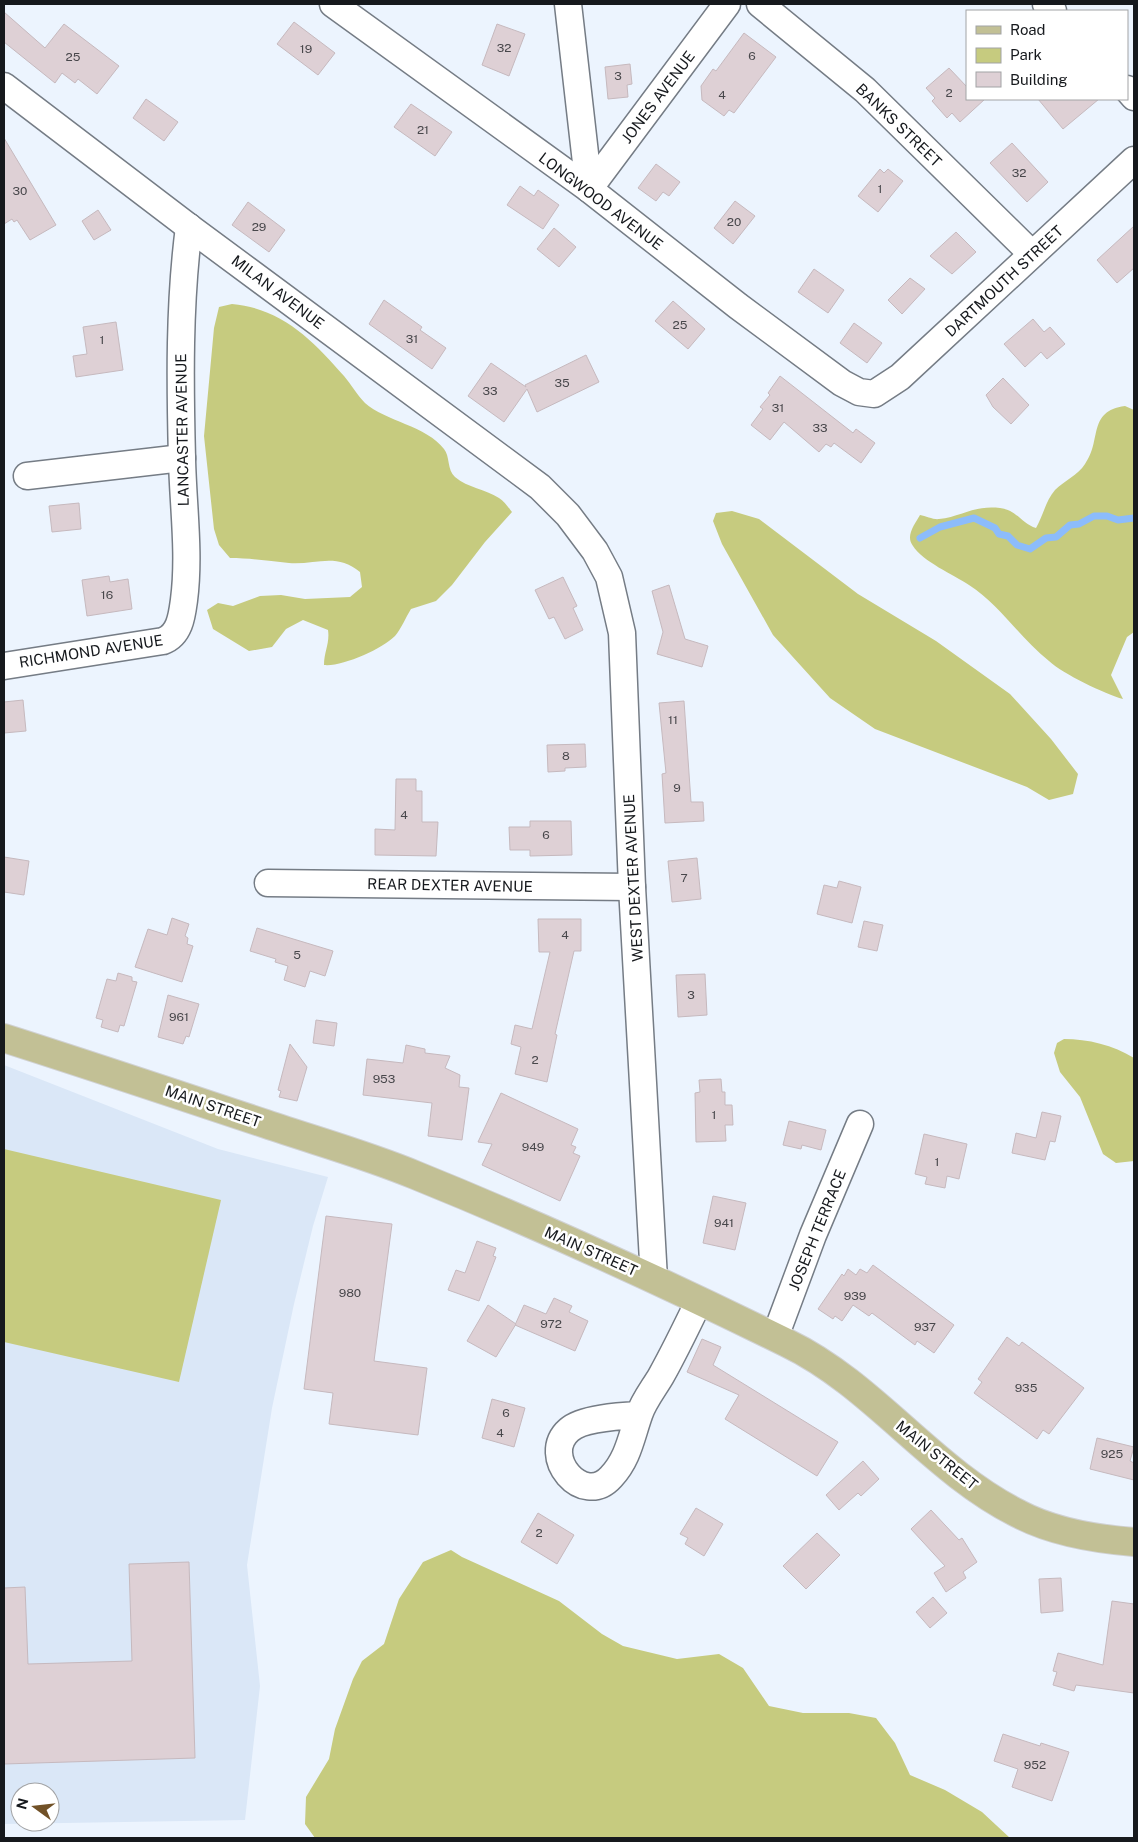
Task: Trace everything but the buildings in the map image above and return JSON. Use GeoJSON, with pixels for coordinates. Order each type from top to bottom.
{"type":"FeatureCollection","features":[{"type":"Feature","properties":{"kind":"main road","name":"MAIN STREET"},"geometry":{"type":"LineString","coordinates":[[4,1038],[392,1166],[654,1279],[815,1358],[840,1375],[959,1474],[1006,1507],[1049,1526],[1091,1536],[1134,1542]]}},
{"type":"Feature","properties":{"kind":"street","name":"LONGWOOD AVENUE"},"geometry":{"type":"LineString","coordinates":[[333,4],[589,189],[842,382],[859,392],[870,395]]}},
{"type":"Feature","properties":{"kind":"street"},"geometry":{"type":"LineString","coordinates":[[568,4],[589,189]]}},
{"type":"Feature","properties":{"kind":"street","name":"JONES AVENUE"},"geometry":{"type":"LineString","coordinates":[[589,189],[727,4]]}},
{"type":"Feature","properties":{"kind":"street","name":"BANKS STREET"},"geometry":{"type":"LineString","coordinates":[[760,4],[865,90],[1032,254]]}},
{"type":"Feature","properties":{"kind":"street","name":"MILAN AVENUE"},"geometry":{"type":"LineString","coordinates":[[7,92],[491,452],[522,473],[551,498]]}},
{"type":"Feature","properties":{"kind":"street","name":"DARTMOUTH STREET"},"geometry":{"type":"LineString","coordinates":[[870,395],[880,391],[900,377],[1134,160]]}},
{"type":"Feature","properties":{"kind":"street","name":"LANCASTER AVENUE"},"geometry":{"type":"LineString","coordinates":[[175,632],[181,616],[185,588],[182,458],[183,296],[189,227]]}},
{"type":"Feature","properties":{"kind":"street"},"geometry":{"type":"LineString","coordinates":[[27,476],[182,458]]}},
{"type":"Feature","properties":{"kind":"street","name":"WEST DEXTER AVENUE"},"geometry":{"type":"LineString","coordinates":[[551,498],[583,532],[596,551],[609,577],[624,648],[632,887],[654,1279]]}},
{"type":"Feature","properties":{"kind":"street","name":"RICHMOND AVENUE"},"geometry":{"type":"LineString","coordinates":[[4,666],[163,641],[170,638],[175,632]]}},
{"type":"Feature","properties":{"kind":"street","name":"REAR DEXTER AVENUE"},"geometry":{"type":"LineString","coordinates":[[268,884],[632,887]]}},
{"type":"Feature","properties":{"kind":"street","name":"JOSEPH TERRACE"},"geometry":{"type":"LineString","coordinates":[[775,1337],[813,1236],[860,1124]]}},
{"type":"Feature","properties":{"kind":"street"},"geometry":{"type":"LineString","coordinates":[[639,1415],[699,1301]]}},
{"type":"Feature","properties":{"kind":"shaded area"},"geometry":{"type":"Polygon","coordinates":[[[4,1065],[218,1149],[328,1177],[313,1226],[294,1304],[272,1408],[247,1565],[260,1686],[245,1820],[60,1823],[60,1782],[10,1782],[10,1824],[4,1824],[4,1065]]]}},
{"type":"Feature","properties":{"kind":"green space"},"geometry":{"type":"Polygon","coordinates":[[[232,304],[266,312],[295,328],[320,350],[347,379],[365,403],[383,415],[417,429],[437,441],[446,452],[452,474],[455,477],[465,484],[499,498],[512,512],[485,542],[452,585],[436,601],[411,609],[395,636],[381,646],[351,660],[324,665],[328,630],[303,620],[286,629],[272,647],[249,651],[213,629],[207,610],[218,603],[233,606],[260,596],[281,595],[305,599],[350,597],[362,587],[360,572],[343,562],[289,563],[230,558],[219,545],[214,529],[204,436],[214,328],[219,307],[232,304]]]}},
{"type":"Feature","properties":{"kind":"green space"},"geometry":{"type":"Polygon","coordinates":[[[1125,406],[1134,410],[1134,632],[1127,637],[1111,675],[1123,699],[1084,683],[1055,666],[991,602],[969,585],[917,552],[911,542],[910,534],[920,515],[939,519],[982,508],[1006,509],[1036,528],[1055,490],[1085,464],[1090,455],[1100,420],[1113,409],[1125,406]]]}},
{"type":"Feature","properties":{"kind":"green space"},"geometry":{"type":"Polygon","coordinates":[[[732,511],[759,519],[858,594],[936,641],[1010,694],[1051,739],[1078,774],[1073,794],[1049,800],[1027,787],[875,729],[830,698],[773,635],[722,544],[713,521],[716,513],[732,511]]]}},
{"type":"Feature","properties":{"kind":"green space"},"geometry":{"type":"Polygon","coordinates":[[[1064,1039],[1100,1044],[1134,1058],[1134,1161],[1116,1163],[1103,1154],[1080,1097],[1060,1072],[1054,1053],[1057,1043],[1064,1039]]]}},
{"type":"Feature","properties":{"kind":"green space"},"geometry":{"type":"Polygon","coordinates":[[[4,1149],[221,1200],[179,1382],[4,1342],[4,1149]]]}},
{"type":"Feature","properties":{"kind":"green space"},"geometry":{"type":"Polygon","coordinates":[[[451,1550],[462,1557],[559,1601],[602,1634],[623,1646],[677,1659],[719,1654],[743,1668],[769,1706],[803,1713],[849,1713],[876,1718],[895,1743],[910,1775],[945,1790],[982,1812],[1010,1838],[315,1838],[305,1824],[306,1797],[329,1759],[335,1729],[353,1679],[362,1661],[384,1644],[399,1599],[423,1562],[451,1550]]]}},
{"type":"Feature","properties":{"kind":"waterway"},"geometry":{"type":"LineString","coordinates":[[920,538],[940,527],[974,518],[995,528],[999,534],[1008,536],[1017,545],[1030,549],[1046,538],[1056,537],[1070,525],[1079,524],[1094,516],[1107,516],[1118,520],[1134,518]]}}]}
